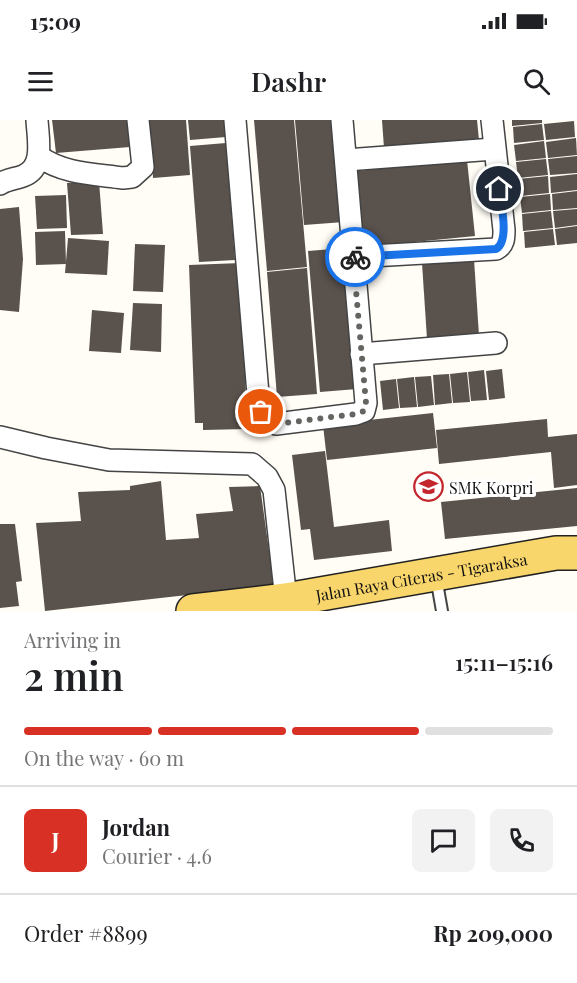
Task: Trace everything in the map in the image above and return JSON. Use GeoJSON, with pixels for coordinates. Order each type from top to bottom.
{"type":"FeatureCollection","features":[{"type":"Feature","properties":{"kind":"main road","name":"Jalan Raya Citeras - Tigaraksa"},"geometry":{"type":"LineString","coordinates":[[193,611],[286,600],[556,554],[577,553]]}},
{"type":"Feature","properties":{"kind":"street"},"geometry":{"type":"LineString","coordinates":[[0,184],[25,175],[32,170],[40,157],[37,120]]}},
{"type":"Feature","properties":{"kind":"street"},"geometry":{"type":"LineString","coordinates":[[40,157],[64,169],[123,178],[132,177],[143,167],[138,120]]}},
{"type":"Feature","properties":{"kind":"street"},"geometry":{"type":"LineString","coordinates":[[235,120],[259,406],[264,418],[276,424],[356,414],[364,411],[366,403],[342,120]]}},
{"type":"Feature","properties":{"kind":"street"},"geometry":{"type":"LineString","coordinates":[[353,257],[500,247],[504,238],[504,230],[492,120]]}},
{"type":"Feature","properties":{"kind":"street"},"geometry":{"type":"LineString","coordinates":[[346,160],[494,149]]}},
{"type":"Feature","properties":{"kind":"street"},"geometry":{"type":"LineString","coordinates":[[361,354],[496,343]]}},
{"type":"Feature","properties":{"kind":"street"},"geometry":{"type":"LineString","coordinates":[[0,437],[109,460],[252,465],[267,477],[274,490],[286,600]]}},
{"type":"Feature","properties":{"kind":"lane"},"geometry":{"type":"LineString","coordinates":[[436,574],[442,611]]}},
{"type":"Feature","properties":{"kind":"building"},"geometry":{"type":"Polygon","coordinates":[[[52,120],[127,120],[130,147],[56,153],[52,120]]]}},
{"type":"Feature","properties":{"kind":"building"},"geometry":{"type":"Polygon","coordinates":[[[149,120],[186,120],[190,175],[153,178],[149,120]]]}},
{"type":"Feature","properties":{"kind":"building"},"geometry":{"type":"Polygon","coordinates":[[[188,120],[225,120],[226,137],[190,140],[188,120]]]}},
{"type":"Feature","properties":{"kind":"building"},"geometry":{"type":"Polygon","coordinates":[[[254,120],[294,120],[307,267],[267,271],[254,120]]]}},
{"type":"Feature","properties":{"kind":"building"},"geometry":{"type":"Polygon","coordinates":[[[295,120],[336,120],[344,222],[304,225],[295,120]]]}},
{"type":"Feature","properties":{"kind":"building"},"geometry":{"type":"Polygon","coordinates":[[[382,120],[477,120],[479,140],[384,148],[382,120]]]}},
{"type":"Feature","properties":{"kind":"building"},"geometry":{"type":"Polygon","coordinates":[[[512,120],[542,120],[542,123],[512,126],[512,120]]]}},
{"type":"Feature","properties":{"kind":"building"},"geometry":{"type":"Polygon","coordinates":[[[574,121],[575,137],[546,140],[544,124],[574,121]]]}},
{"type":"Feature","properties":{"kind":"building"},"geometry":{"type":"Polygon","coordinates":[[[542,124],[544,140],[514,143],[513,127],[542,124]]]}},
{"type":"Feature","properties":{"kind":"building"},"geometry":{"type":"Polygon","coordinates":[[[576,138],[577,155],[548,158],[546,142],[576,138]]]}},
{"type":"Feature","properties":{"kind":"building"},"geometry":{"type":"Polygon","coordinates":[[[544,141],[546,158],[516,161],[514,145],[544,141]]]}},
{"type":"Feature","properties":{"kind":"building"},"geometry":{"type":"Polygon","coordinates":[[[226,143],[235,260],[199,262],[190,146],[226,143]]]}},
{"type":"Feature","properties":{"kind":"building"},"geometry":{"type":"Polygon","coordinates":[[[577,156],[577,173],[550,175],[548,159],[577,156]]]}},
{"type":"Feature","properties":{"kind":"building"},"geometry":{"type":"Polygon","coordinates":[[[546,159],[548,175],[518,178],[516,162],[546,159]]]}},
{"type":"Feature","properties":{"kind":"building"},"geometry":{"type":"Polygon","coordinates":[[[467,160],[475,236],[364,247],[357,171],[467,160]]]}},
{"type":"Feature","properties":{"kind":"building"},"geometry":{"type":"Polygon","coordinates":[[[577,174],[577,190],[551,193],[550,177],[577,174]]]}},
{"type":"Feature","properties":{"kind":"building"},"geometry":{"type":"Polygon","coordinates":[[[548,176],[549,193],[520,196],[518,179],[548,176]]]}},
{"type":"Feature","properties":{"kind":"building"},"geometry":{"type":"Polygon","coordinates":[[[99,181],[103,234],[71,235],[67,183],[99,181]]]}},
{"type":"Feature","properties":{"kind":"building"},"geometry":{"type":"Polygon","coordinates":[[[577,191],[577,208],[553,210],[552,194],[577,191]]]}},
{"type":"Feature","properties":{"kind":"building"},"geometry":{"type":"Polygon","coordinates":[[[550,194],[551,210],[522,213],[520,197],[550,194]]]}},
{"type":"Feature","properties":{"kind":"building"},"geometry":{"type":"Polygon","coordinates":[[[66,195],[67,228],[37,229],[35,196],[66,195]]]}},
{"type":"Feature","properties":{"kind":"building"},"geometry":{"type":"Polygon","coordinates":[[[19,207],[23,259],[19,312],[0,310],[0,209],[19,207]]]}},
{"type":"Feature","properties":{"kind":"building"},"geometry":{"type":"Polygon","coordinates":[[[577,209],[577,225],[555,228],[553,211],[577,209]]]}},
{"type":"Feature","properties":{"kind":"building"},"geometry":{"type":"Polygon","coordinates":[[[551,211],[553,228],[523,231],[522,214],[551,211]]]}},
{"type":"Feature","properties":{"kind":"building"},"geometry":{"type":"Polygon","coordinates":[[[577,226],[577,243],[557,245],[555,229],[577,226]]]}},
{"type":"Feature","properties":{"kind":"building"},"geometry":{"type":"Polygon","coordinates":[[[553,229],[555,245],[525,248],[524,232],[553,229]]]}},
{"type":"Feature","properties":{"kind":"building"},"geometry":{"type":"Polygon","coordinates":[[[65,231],[66,264],[36,265],[35,232],[65,231]]]}},
{"type":"Feature","properties":{"kind":"building"},"geometry":{"type":"Polygon","coordinates":[[[68,238],[109,241],[107,275],[65,273],[68,238]]]}},
{"type":"Feature","properties":{"kind":"building"},"geometry":{"type":"Polygon","coordinates":[[[135,244],[165,245],[163,292],[133,291],[135,244]]]}},
{"type":"Feature","properties":{"kind":"building"},"geometry":{"type":"Polygon","coordinates":[[[345,248],[357,389],[320,392],[308,251],[345,248]]]}},
{"type":"Feature","properties":{"kind":"building"},"geometry":{"type":"Polygon","coordinates":[[[474,259],[479,336],[427,339],[422,263],[474,259]]]}},
{"type":"Feature","properties":{"kind":"building"},"geometry":{"type":"Polygon","coordinates":[[[241,263],[247,429],[203,430],[203,423],[195,423],[189,265],[241,263]]]}},
{"type":"Feature","properties":{"kind":"building"},"geometry":{"type":"Polygon","coordinates":[[[307,268],[317,394],[277,397],[267,272],[307,268]]]}},
{"type":"Feature","properties":{"kind":"building"},"geometry":{"type":"Polygon","coordinates":[[[133,303],[162,304],[161,352],[130,350],[133,303]]]}},
{"type":"Feature","properties":{"kind":"building"},"geometry":{"type":"Polygon","coordinates":[[[92,310],[124,313],[121,353],[89,351],[92,310]]]}},
{"type":"Feature","properties":{"kind":"building"},"geometry":{"type":"Polygon","coordinates":[[[502,369],[505,398],[489,400],[486,371],[502,369]]]}},
{"type":"Feature","properties":{"kind":"building"},"geometry":{"type":"Polygon","coordinates":[[[484,370],[487,400],[471,401],[468,372],[484,370]]]}},
{"type":"Feature","properties":{"kind":"building"},"geometry":{"type":"Polygon","coordinates":[[[467,372],[470,402],[453,403],[450,374],[467,372]]]}},
{"type":"Feature","properties":{"kind":"building"},"geometry":{"type":"Polygon","coordinates":[[[449,374],[452,403],[435,405],[433,375],[449,374]]]}},
{"type":"Feature","properties":{"kind":"building"},"geometry":{"type":"Polygon","coordinates":[[[431,376],[434,405],[418,407],[415,377],[431,376]]]}},
{"type":"Feature","properties":{"kind":"building"},"geometry":{"type":"Polygon","coordinates":[[[414,377],[417,407],[400,408],[397,379],[414,377]]]}},
{"type":"Feature","properties":{"kind":"building"},"geometry":{"type":"Polygon","coordinates":[[[396,379],[399,408],[383,410],[380,381],[396,379]]]}},
{"type":"Feature","properties":{"kind":"building"},"geometry":{"type":"Polygon","coordinates":[[[433,413],[437,448],[327,460],[323,425],[433,413]]]}},
{"type":"Feature","properties":{"kind":"building"},"geometry":{"type":"Polygon","coordinates":[[[547,419],[548,437],[577,434],[577,485],[554,488],[551,452],[439,464],[436,430],[547,419]]]}},
{"type":"Feature","properties":{"kind":"building"},"geometry":{"type":"Polygon","coordinates":[[[325,451],[334,527],[389,520],[392,551],[314,560],[310,529],[301,530],[292,455],[325,451]]]}},
{"type":"Feature","properties":{"kind":"building"},"geometry":{"type":"Polygon","coordinates":[[[161,481],[166,540],[199,538],[196,514],[233,511],[229,487],[260,486],[275,594],[205,593],[45,611],[36,523],[81,521],[78,492],[130,490],[130,486],[161,481]]]}},
{"type":"Feature","properties":{"kind":"building"},"geometry":{"type":"Polygon","coordinates":[[[577,488],[577,526],[445,539],[441,502],[577,488]]]}},
{"type":"Feature","properties":{"kind":"building"},"geometry":{"type":"Polygon","coordinates":[[[0,524],[15,524],[22,581],[16,582],[19,606],[0,608],[0,524]]]}},
{"type":"Feature","properties":{"kind":"way so far"},"geometry":{"type":"LineString","coordinates":[[261,412],[264,418],[276,424],[364,411],[366,403],[353,257],[355,257]]}},
{"type":"Feature","properties":{"kind":"place","name":"SMK Korpri"},"geometry":{"type":"Point","coordinates":[428,487]}},
{"type":"Feature","properties":{"kind":"route"},"geometry":{"type":"LineString","coordinates":[[355,257],[496,249],[500,247],[504,238],[499,189]]}}]}
